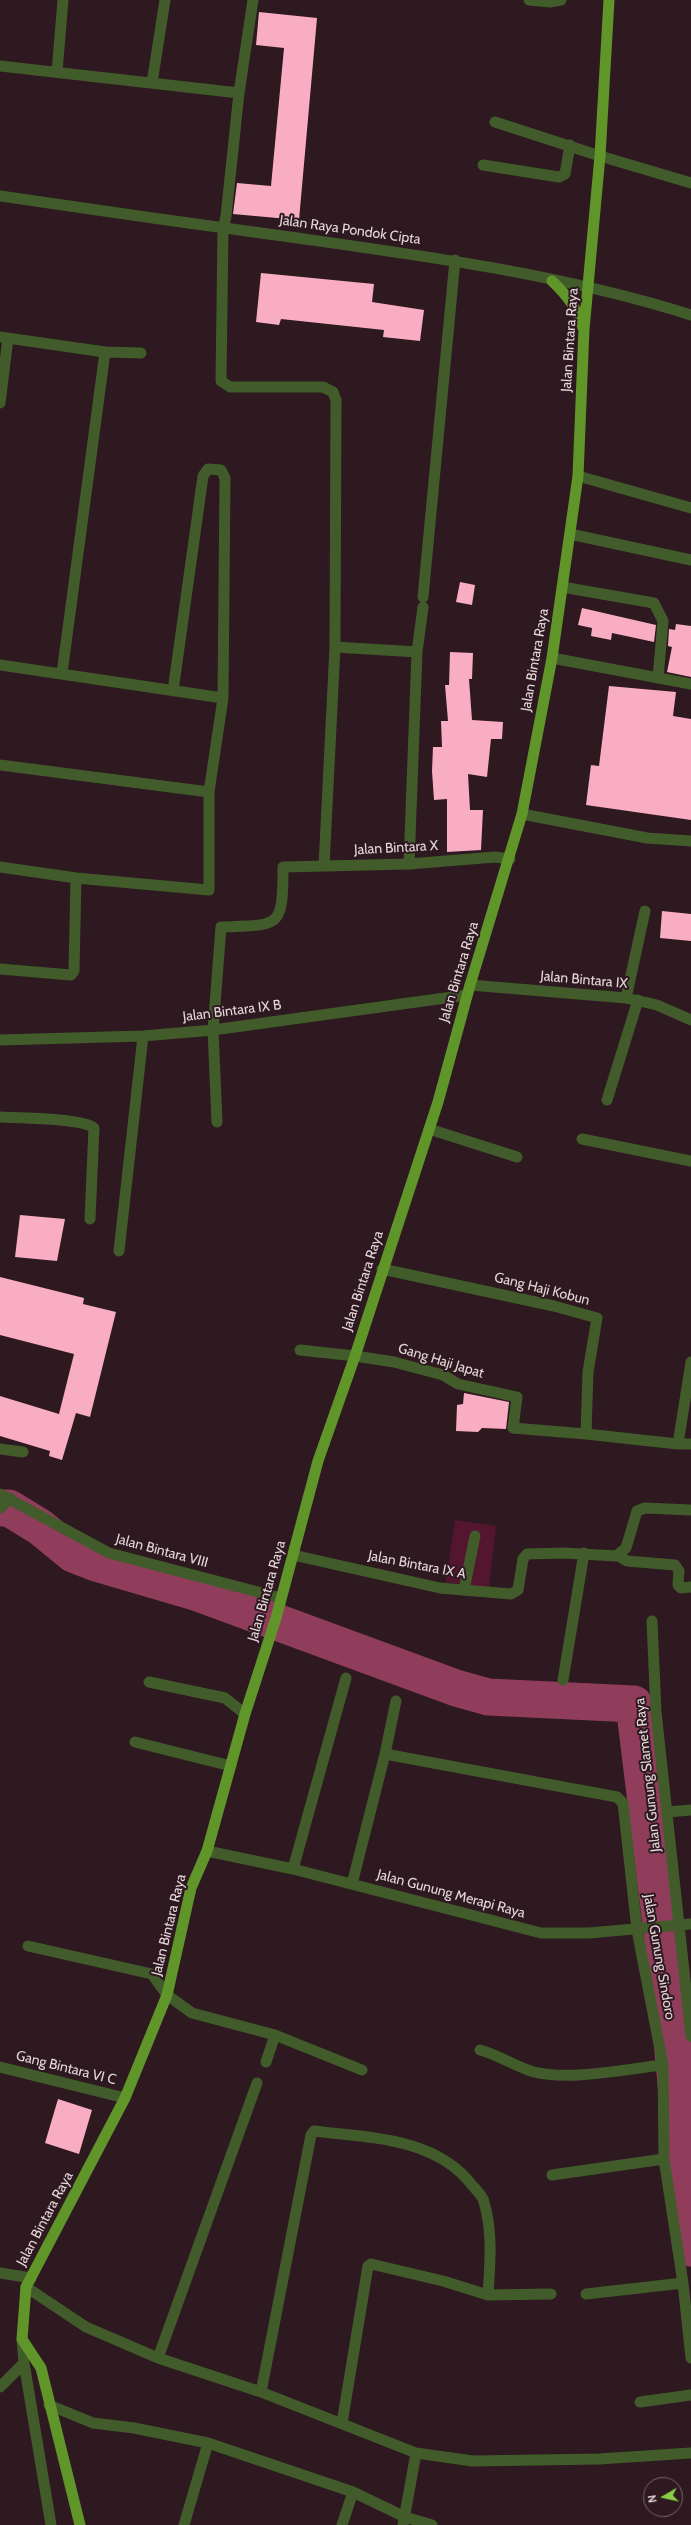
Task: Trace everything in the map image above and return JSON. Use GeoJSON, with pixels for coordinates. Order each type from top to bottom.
{"type":"FeatureCollection","features":[{"type":"Feature","properties":{"kind":"main road","name":"Jalan Bintara Raya"},"geometry":{"type":"LineString","coordinates":[[22,2339],[28,2282],[125,2098],[167,1995],[191,1888],[207,1851],[245,1714],[276,1618],[318,1461],[355,1356],[382,1269],[429,1129],[468,990],[510,859],[522,814],[552,658],[578,476],[584,329],[600,156],[609,0]]}},
{"type":"Feature","properties":{"kind":"main road"},"geometry":{"type":"LineString","coordinates":[[552,281],[564,292],[580,317],[584,329]]}},
{"type":"Feature","properties":{"kind":"main road"},"geometry":{"type":"LineString","coordinates":[[22,2339],[41,2368],[80,2525]]}},
{"type":"Feature","properties":{"kind":"street"},"geometry":{"type":"LineString","coordinates":[[57,72],[63,0]]}},
{"type":"Feature","properties":{"kind":"street"},"geometry":{"type":"LineString","coordinates":[[152,83],[165,0]]}},
{"type":"Feature","properties":{"kind":"street"},"geometry":{"type":"LineString","coordinates":[[253,0],[239,93],[226,216],[223,228],[221,381],[230,388],[323,387],[330,389],[335,396],[335,647],[324,866]]}},
{"type":"Feature","properties":{"kind":"street"},"geometry":{"type":"LineString","coordinates":[[529,0],[550,2],[561,0]]}},
{"type":"Feature","properties":{"kind":"street"},"geometry":{"type":"LineString","coordinates":[[0,66],[239,93]]}},
{"type":"Feature","properties":{"kind":"street"},"geometry":{"type":"LineString","coordinates":[[495,122],[570,145],[600,156],[691,183]]}},
{"type":"Feature","properties":{"kind":"street"},"geometry":{"type":"LineString","coordinates":[[483,165],[559,177],[565,174],[570,145]]}},
{"type":"Feature","properties":{"kind":"street","name":"Jalan Raya Pondok Cipta"},"geometry":{"type":"LineString","coordinates":[[0,196],[455,260],[588,289],[625,294],[691,315]]}},
{"type":"Feature","properties":{"kind":"street"},"geometry":{"type":"LineString","coordinates":[[408,864],[417,652],[455,260]]}},
{"type":"Feature","properties":{"kind":"street"},"geometry":{"type":"LineString","coordinates":[[0,403],[4,338],[105,352],[141,353]]}},
{"type":"Feature","properties":{"kind":"street"},"geometry":{"type":"LineString","coordinates":[[62,673],[105,352]]}},
{"type":"Feature","properties":{"kind":"street"},"geometry":{"type":"LineString","coordinates":[[0,867],[76,878],[209,890],[208,792],[223,698],[225,478],[221,470],[208,468],[203,476],[173,691]]}},
{"type":"Feature","properties":{"kind":"street"},"geometry":{"type":"LineString","coordinates":[[578,476],[691,508]]}},
{"type":"Feature","properties":{"kind":"street"},"geometry":{"type":"LineString","coordinates":[[570,534],[691,560]]}},
{"type":"Feature","properties":{"kind":"street"},"geometry":{"type":"LineString","coordinates":[[562,587],[654,603],[663,621],[658,678]]}},
{"type":"Feature","properties":{"kind":"street"},"geometry":{"type":"LineString","coordinates":[[335,647],[417,652]]}},
{"type":"Feature","properties":{"kind":"street"},"geometry":{"type":"LineString","coordinates":[[552,658],[691,684]]}},
{"type":"Feature","properties":{"kind":"street"},"geometry":{"type":"LineString","coordinates":[[0,665],[223,698]]}},
{"type":"Feature","properties":{"kind":"street"},"geometry":{"type":"LineString","coordinates":[[0,765],[208,792]]}},
{"type":"Feature","properties":{"kind":"street"},"geometry":{"type":"LineString","coordinates":[[522,814],[647,838],[691,841]]}},
{"type":"Feature","properties":{"kind":"street","name":"Jalan Bintara X"},"geometry":{"type":"LineString","coordinates":[[213,1030],[221,928],[261,926],[275,919],[283,904],[283,867],[408,864],[495,857],[510,859]]}},
{"type":"Feature","properties":{"kind":"street"},"geometry":{"type":"LineString","coordinates":[[0,969],[71,975],[74,971],[76,878]]}},
{"type":"Feature","properties":{"kind":"street"},"geometry":{"type":"LineString","coordinates":[[626,998],[645,911]]}},
{"type":"Feature","properties":{"kind":"street","name":"Jalan Bintara IX"},"geometry":{"type":"LineString","coordinates":[[468,990],[626,998],[638,1000],[677,1012],[691,1020]]}},
{"type":"Feature","properties":{"kind":"street","name":"Jalan Bintara IX B"},"geometry":{"type":"LineString","coordinates":[[0,1040],[142,1036],[213,1030],[468,990]]}},
{"type":"Feature","properties":{"kind":"street"},"geometry":{"type":"LineString","coordinates":[[607,1100],[638,1000]]}},
{"type":"Feature","properties":{"kind":"street"},"geometry":{"type":"LineString","coordinates":[[213,1030],[217,1122]]}},
{"type":"Feature","properties":{"kind":"street"},"geometry":{"type":"LineString","coordinates":[[119,1251],[142,1036]]}},
{"type":"Feature","properties":{"kind":"street"},"geometry":{"type":"LineString","coordinates":[[0,1117],[69,1122],[90,1125],[94,1128],[90,1218]]}},
{"type":"Feature","properties":{"kind":"street"},"geometry":{"type":"LineString","coordinates":[[429,1129],[516,1157]]}},
{"type":"Feature","properties":{"kind":"street"},"geometry":{"type":"LineString","coordinates":[[582,1139],[691,1161]]}},
{"type":"Feature","properties":{"kind":"street","name":"Gang Haji Kobun"},"geometry":{"type":"LineString","coordinates":[[382,1269],[554,1306],[596,1318],[588,1372],[582,1434]]}},
{"type":"Feature","properties":{"kind":"street","name":"Gang Haji Japat"},"geometry":{"type":"LineString","coordinates":[[300,1350],[394,1362],[443,1376],[458,1384],[517,1397],[513,1428],[582,1434]]}},
{"type":"Feature","properties":{"kind":"street"},"geometry":{"type":"LineString","coordinates":[[678,1444],[691,1362]]}},
{"type":"Feature","properties":{"kind":"street"},"geometry":{"type":"LineString","coordinates":[[582,1434],[691,1444]]}},
{"type":"Feature","properties":{"kind":"street"},"geometry":{"type":"LineString","coordinates":[[0,1449],[23,1452]]}},
{"type":"Feature","properties":{"kind":"street","name":"Jalan Bintara VIII"},"geometry":{"type":"LineString","coordinates":[[3,1501],[109,1553],[281,1598]]}},
{"type":"Feature","properties":{"kind":"street"},"geometry":{"type":"LineString","coordinates":[[617,1555],[626,1548],[637,1510],[645,1508],[691,1510]]}},
{"type":"Feature","properties":{"kind":"street"},"geometry":{"type":"LineString","coordinates":[[464,1590],[475,1536]]}},
{"type":"Feature","properties":{"kind":"street"},"geometry":{"type":"LineString","coordinates":[[563,1680],[584,1553]]}},
{"type":"Feature","properties":{"kind":"street","name":"Jalan Bintara IX A"},"geometry":{"type":"LineString","coordinates":[[293,1555],[440,1588],[511,1594],[518,1590],[523,1559],[527,1554],[584,1553],[617,1555],[628,1561],[675,1565],[679,1571],[678,1585],[681,1588],[687,1589],[691,1587]]}},
{"type":"Feature","properties":{"kind":"street","name":"Jalan Gunung Slamet Raya"},"geometry":{"type":"LineString","coordinates":[[652,1621],[656,1712],[668,1812],[675,1926],[691,2036]]}},
{"type":"Feature","properties":{"kind":"street"},"geometry":{"type":"LineString","coordinates":[[293,1869],[346,1678]]}},
{"type":"Feature","properties":{"kind":"street"},"geometry":{"type":"LineString","coordinates":[[149,1682],[225,1698],[245,1714]]}},
{"type":"Feature","properties":{"kind":"street"},"geometry":{"type":"LineString","coordinates":[[352,1884],[386,1754],[396,1701]]}},
{"type":"Feature","properties":{"kind":"street"},"geometry":{"type":"LineString","coordinates":[[135,1742],[231,1766]]}},
{"type":"Feature","properties":{"kind":"street","name":"Jalan Gunung Sindoro"},"geometry":{"type":"LineString","coordinates":[[386,1754],[620,1798],[623,1803],[640,1929],[663,2065],[664,2159],[683,2283],[691,2358]]}},
{"type":"Feature","properties":{"kind":"street"},"geometry":{"type":"LineString","coordinates":[[668,1812],[691,1810]]}},
{"type":"Feature","properties":{"kind":"street","name":"Jalan Gunung Merapi Raya"},"geometry":{"type":"LineString","coordinates":[[207,1851],[293,1869],[541,1933],[640,1929],[691,1924]]}},
{"type":"Feature","properties":{"kind":"street"},"geometry":{"type":"LineString","coordinates":[[28,1946],[152,1974],[167,1995],[192,2014],[275,2035],[362,2070]]}},
{"type":"Feature","properties":{"kind":"street"},"geometry":{"type":"LineString","coordinates":[[266,2062],[275,2035]]}},
{"type":"Feature","properties":{"kind":"street"},"geometry":{"type":"LineString","coordinates":[[480,2050],[496,2054],[534,2072],[560,2076],[663,2065]]}},
{"type":"Feature","properties":{"kind":"street","name":"Gang Bintara VI C"},"geometry":{"type":"LineString","coordinates":[[0,2067],[125,2098]]}},
{"type":"Feature","properties":{"kind":"street"},"geometry":{"type":"LineString","coordinates":[[158,2358],[257,2083]]}},
{"type":"Feature","properties":{"kind":"street"},"geometry":{"type":"LineString","coordinates":[[261,2392],[311,2135],[314,2131],[402,2142],[446,2159],[468,2178],[484,2200],[491,2238],[488,2295]]}},
{"type":"Feature","properties":{"kind":"street"},"geometry":{"type":"LineString","coordinates":[[552,2175],[664,2159]]}},
{"type":"Feature","properties":{"kind":"street"},"geometry":{"type":"LineString","coordinates":[[342,2423],[368,2266],[379,2265],[488,2295],[551,2294]]}},
{"type":"Feature","properties":{"kind":"street"},"geometry":{"type":"LineString","coordinates":[[0,2273],[28,2282],[86,2327],[158,2358],[261,2392],[416,2453],[473,2461],[599,2459],[691,2453]]}},
{"type":"Feature","properties":{"kind":"street"},"geometry":{"type":"LineString","coordinates":[[586,2294],[683,2283]]}},
{"type":"Feature","properties":{"kind":"street"},"geometry":{"type":"LineString","coordinates":[[22,2339],[24,2363],[51,2525]]}},
{"type":"Feature","properties":{"kind":"street"},"geometry":{"type":"LineString","coordinates":[[0,2387],[24,2363]]}},
{"type":"Feature","properties":{"kind":"street"},"geometry":{"type":"LineString","coordinates":[[640,2402],[691,2395]]}},
{"type":"Feature","properties":{"kind":"street"},"geometry":{"type":"LineString","coordinates":[[49,2405],[93,2423],[134,2428],[208,2443],[353,2492],[404,2521],[432,2525]]}},
{"type":"Feature","properties":{"kind":"street"},"geometry":{"type":"LineString","coordinates":[[184,2525],[208,2443]]}},
{"type":"Feature","properties":{"kind":"street"},"geometry":{"type":"LineString","coordinates":[[404,2521],[416,2453]]}},
{"type":"Feature","properties":{"kind":"street"},"geometry":{"type":"LineString","coordinates":[[342,2525],[353,2492]]}},
{"type":"Feature","properties":{"kind":"shaded area"},"geometry":{"type":"Polygon","coordinates":[[[455,1520],[496,1526],[489,1588],[446,1582],[455,1520]]]}},
{"type":"Feature","properties":{"kind":"building"},"geometry":{"type":"Polygon","coordinates":[[[259,12],[317,18],[299,220],[233,214],[237,183],[271,186],[284,48],[256,45],[259,12]]]}},
{"type":"Feature","properties":{"kind":"building"},"geometry":{"type":"Polygon","coordinates":[[[261,273],[374,284],[372,302],[424,310],[420,341],[383,337],[384,330],[281,319],[279,325],[256,322],[261,273]]]}},
{"type":"Feature","properties":{"kind":"building"},"geometry":{"type":"Polygon","coordinates":[[[460,582],[475,585],[472,605],[456,602],[460,582]]]}},
{"type":"Feature","properties":{"kind":"building"},"geometry":{"type":"Polygon","coordinates":[[[582,608],[656,625],[654,642],[612,633],[611,640],[591,636],[592,628],[578,625],[582,608]]]}},
{"type":"Feature","properties":{"kind":"building"},"geometry":{"type":"Polygon","coordinates":[[[676,624],[691,626],[691,677],[667,672],[672,647],[668,646],[669,629],[675,630],[676,624]]]}},
{"type":"Feature","properties":{"kind":"building"},"geometry":{"type":"Polygon","coordinates":[[[450,652],[473,653],[472,679],[469,679],[472,720],[503,722],[502,739],[491,739],[487,777],[468,774],[470,810],[483,810],[481,850],[447,852],[447,799],[434,800],[432,771],[433,747],[442,747],[441,721],[448,721],[445,685],[449,685],[450,652]]]}},
{"type":"Feature","properties":{"kind":"building"},"geometry":{"type":"Polygon","coordinates":[[[609,686],[676,692],[673,716],[691,719],[691,820],[586,805],[591,765],[599,766],[609,686]]]}},
{"type":"Feature","properties":{"kind":"building"},"geometry":{"type":"Polygon","coordinates":[[[662,911],[691,914],[691,941],[660,938],[662,911]]]}},
{"type":"Feature","properties":{"kind":"building"},"geometry":{"type":"Polygon","coordinates":[[[20,1215],[65,1219],[57,1261],[15,1257],[20,1215]]]}},
{"type":"Feature","properties":{"kind":"building"},"geometry":{"type":"Polygon","coordinates":[[[0,1277],[84,1298],[83,1304],[116,1312],[90,1417],[76,1413],[62,1460],[49,1456],[50,1451],[0,1436],[0,1396],[59,1414],[74,1354],[0,1335],[0,1277]]]}},
{"type":"Feature","properties":{"kind":"building"},"geometry":{"type":"Polygon","coordinates":[[[464,1393],[509,1402],[506,1429],[482,1428],[478,1432],[456,1431],[457,1405],[463,1404],[464,1393]]]}},
{"type":"Feature","properties":{"kind":"building"},"geometry":{"type":"Polygon","coordinates":[[[58,2099],[92,2110],[79,2154],[45,2143],[58,2099]]]}},
{"type":"Feature","properties":{"kind":"waterway"},"geometry":{"type":"LineString","coordinates":[[0,1508],[9,1508],[40,1527],[73,1554],[96,1563],[195,1592],[456,1688],[488,1697],[634,1704],[663,1941],[691,2248]]}}]}
